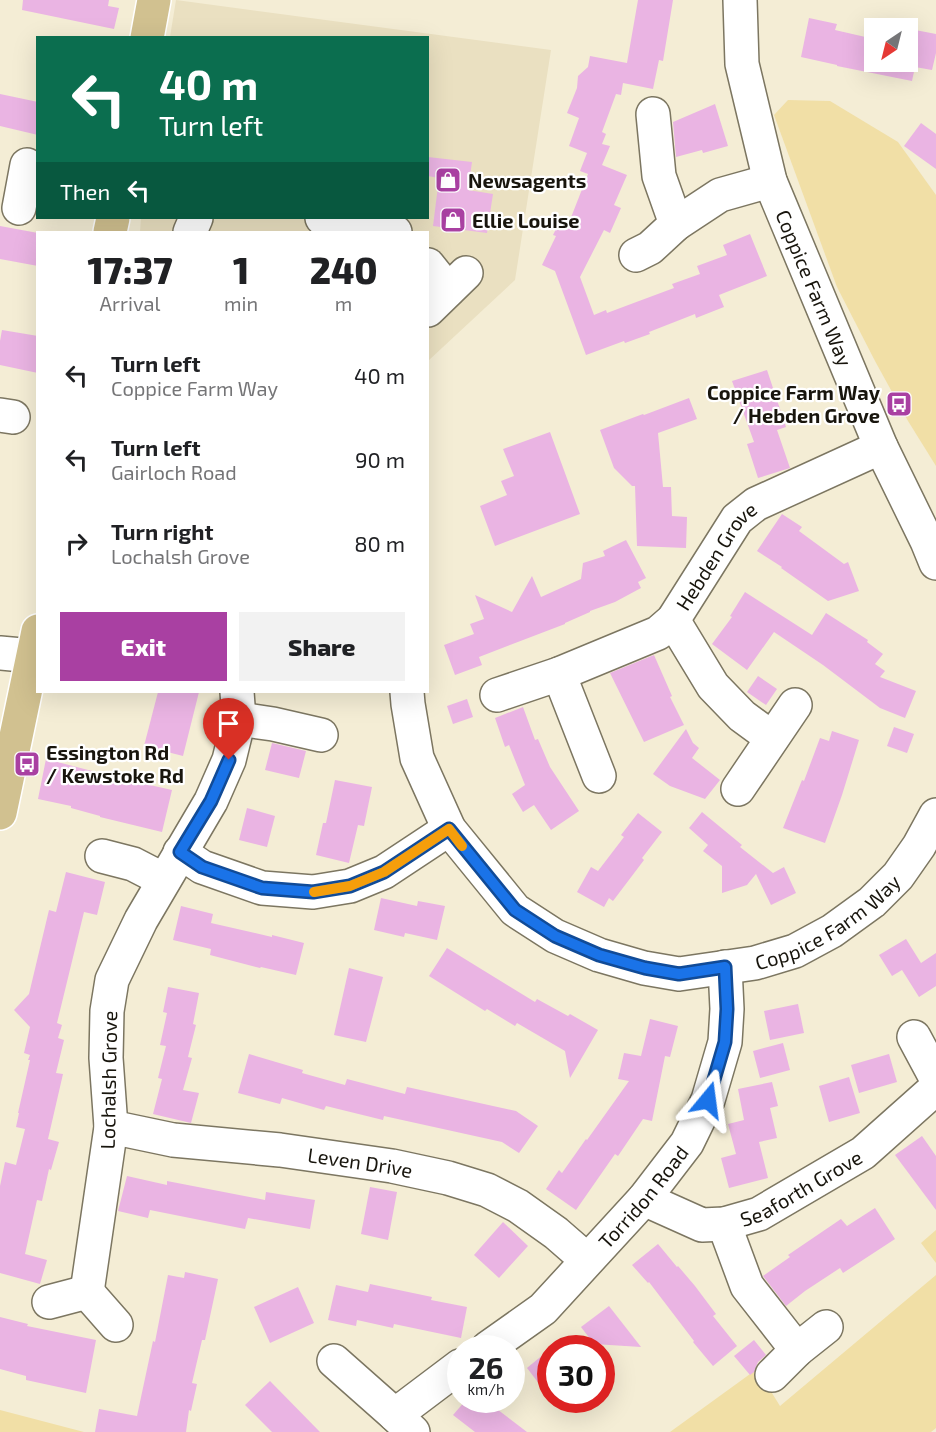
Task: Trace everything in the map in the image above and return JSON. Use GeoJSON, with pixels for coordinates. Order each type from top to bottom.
{"type":"FeatureCollection","features":[{"type":"Feature","properties":{"kind":"main road"},"geometry":{"type":"LineString","coordinates":[[147,36],[154,0]]}},
{"type":"Feature","properties":{"kind":"main road"},"geometry":{"type":"LineString","coordinates":[[0,813],[35,643]]}},
{"type":"Feature","properties":{"kind":"street","name":"Coppice Farm Way"},"geometry":{"type":"LineString","coordinates":[[740,0],[742,64],[770,180],[882,447],[936,563]]}},
{"type":"Feature","properties":{"kind":"street"},"geometry":{"type":"LineString","coordinates":[[652,114],[658,176],[676,224]]}},
{"type":"Feature","properties":{"kind":"street"},"geometry":{"type":"LineString","coordinates":[[19,208],[22,164]]}},
{"type":"Feature","properties":{"kind":"street"},"geometry":{"type":"LineString","coordinates":[[636,255],[650,248],[676,224],[720,195],[770,180]]}},
{"type":"Feature","properties":{"kind":"street"},"geometry":{"type":"LineString","coordinates":[[330,219],[378,225],[393,231]]}},
{"type":"Feature","properties":{"kind":"street"},"geometry":{"type":"LineString","coordinates":[[429,266],[447,291]]}},
{"type":"Feature","properties":{"kind":"street","name":"Hebden Grove"},"geometry":{"type":"LineString","coordinates":[[497,696],[559,674],[658,633],[673,620],[737,519],[756,504],[882,447]]}},
{"type":"Feature","properties":{"kind":"street"},"geometry":{"type":"LineString","coordinates":[[673,620],[713,686],[742,716],[772,738]]}},
{"type":"Feature","properties":{"kind":"street"},"geometry":{"type":"LineString","coordinates":[[0,653],[35,643]]}},
{"type":"Feature","properties":{"kind":"street"},"geometry":{"type":"LineString","coordinates":[[559,674],[599,776]]}},
{"type":"Feature","properties":{"kind":"street","name":"Coppice Farm Way"},"geometry":{"type":"LineString","coordinates":[[407,693],[417,758],[449,829],[515,910],[555,936],[599,955],[645,968],[679,974],[754,963],[795,951],[832,931],[872,902],[898,876],[919,846],[936,815]]}},
{"type":"Feature","properties":{"kind":"street","name":"Lochalsh Grove"},"geometry":{"type":"LineString","coordinates":[[87,1292],[111,1127],[106,1058],[107,1011],[112,980],[141,920],[211,801],[229,760],[238,705],[273,724],[321,735]]}},
{"type":"Feature","properties":{"kind":"street"},"geometry":{"type":"LineString","coordinates":[[738,789],[795,705]]}},
{"type":"Feature","properties":{"kind":"street"},"geometry":{"type":"LineString","coordinates":[[180,852],[202,867],[262,888],[313,892],[350,886],[384,872],[449,829]]}},
{"type":"Feature","properties":{"kind":"street"},"geometry":{"type":"LineString","coordinates":[[102,856],[133,864],[164,880]]}},
{"type":"Feature","properties":{"kind":"street","name":"Torridon Road"},"geometry":{"type":"LineString","coordinates":[[506,1335],[543,1309],[644,1199],[687,1143],[708,1100],[725,1042],[727,1009],[725,967]]}},
{"type":"Feature","properties":{"kind":"street"},"geometry":{"type":"LineString","coordinates":[[914,1037],[936,1078]]}},
{"type":"Feature","properties":{"kind":"street","name":"Seaforth Grove"},"geometry":{"type":"LineString","coordinates":[[644,1199],[702,1225],[724,1224],[759,1214],[863,1153],[936,1088]]}},
{"type":"Feature","properties":{"kind":"street","name":"Leven Drive"},"geometry":{"type":"LineString","coordinates":[[111,1127],[173,1140],[280,1150],[392,1166],[448,1178],[486,1190],[518,1206],[556,1233],[587,1260]]}},
{"type":"Feature","properties":{"kind":"street"},"geometry":{"type":"LineString","coordinates":[[724,1224],[747,1286],[796,1350]]}},
{"type":"Feature","properties":{"kind":"street"},"geometry":{"type":"LineString","coordinates":[[49,1302],[87,1292],[116,1325]]}},
{"type":"Feature","properties":{"kind":"street"},"geometry":{"type":"LineString","coordinates":[[772,1375],[796,1350],[826,1327]]}},
{"type":"Feature","properties":{"kind":"street"},"geometry":{"type":"LineString","coordinates":[[334,1361],[404,1423],[447,1379]]}},
{"type":"Feature","properties":{"kind":"shaded area"},"geometry":{"type":"Polygon","coordinates":[[[176,0],[551,50],[515,280],[429,360],[429,231],[140,231],[141,219],[429,219],[429,36],[170,36],[176,0]]]}},
{"type":"Feature","properties":{"kind":"shaded area"},"geometry":{"type":"Polygon","coordinates":[[[788,100],[830,101],[898,142],[936,195],[936,466],[908,421],[837,287],[774,115],[788,100]]]}},
{"type":"Feature","properties":{"kind":"shaded area"},"geometry":{"type":"Polygon","coordinates":[[[936,1230],[936,1263],[921,1243],[936,1230]]]}},
{"type":"Feature","properties":{"kind":"shaded area"},"geometry":{"type":"Polygon","coordinates":[[[936,1275],[936,1428],[931,1432],[670,1432],[757,1369],[780,1406],[936,1275]]]}},
{"type":"Feature","properties":{"kind":"shaded area"},"geometry":{"type":"Polygon","coordinates":[[[0,1410],[84,1432],[0,1432],[0,1410]]]}},
{"type":"Feature","properties":{"kind":"building"},"geometry":{"type":"Polygon","coordinates":[[[23,0],[109,0],[108,6],[119,8],[114,29],[22,10],[23,0]]]}},
{"type":"Feature","properties":{"kind":"building"},"geometry":{"type":"Polygon","coordinates":[[[638,0],[673,0],[663,61],[659,60],[653,89],[623,83],[621,95],[616,94],[602,132],[606,134],[602,144],[610,146],[602,165],[627,175],[614,205],[621,208],[610,233],[604,230],[580,277],[594,315],[606,310],[607,313],[674,288],[672,284],[700,274],[697,266],[727,255],[723,245],[750,234],[767,276],[719,295],[724,307],[696,318],[695,314],[649,332],[650,334],[586,355],[555,271],[542,265],[562,217],[570,220],[588,174],[580,171],[587,153],[569,146],[579,118],[567,113],[577,88],[578,76],[588,67],[590,56],[627,63],[638,0]]]}},
{"type":"Feature","properties":{"kind":"building"},"geometry":{"type":"Polygon","coordinates":[[[809,18],[837,24],[835,30],[864,37],[864,71],[801,57],[809,18]]]}},
{"type":"Feature","properties":{"kind":"building"},"geometry":{"type":"Polygon","coordinates":[[[918,31],[936,34],[936,53],[932,70],[918,68],[918,31]]]}},
{"type":"Feature","properties":{"kind":"building"},"geometry":{"type":"Polygon","coordinates":[[[867,72],[914,72],[912,81],[867,72]]]}},
{"type":"Feature","properties":{"kind":"building"},"geometry":{"type":"Polygon","coordinates":[[[0,94],[36,102],[36,135],[0,126],[0,94]]]}},
{"type":"Feature","properties":{"kind":"building"},"geometry":{"type":"Polygon","coordinates":[[[715,104],[728,146],[676,157],[673,122],[715,104]]]}},
{"type":"Feature","properties":{"kind":"building"},"geometry":{"type":"Polygon","coordinates":[[[921,123],[936,134],[936,169],[904,146],[921,123]]]}},
{"type":"Feature","properties":{"kind":"building"},"geometry":{"type":"Polygon","coordinates":[[[429,157],[472,162],[468,190],[493,194],[487,233],[433,226],[439,178],[429,176],[429,157]]]}},
{"type":"Feature","properties":{"kind":"building"},"geometry":{"type":"Polygon","coordinates":[[[0,226],[36,233],[36,266],[0,259],[0,226]]]}},
{"type":"Feature","properties":{"kind":"building"},"geometry":{"type":"Polygon","coordinates":[[[2,330],[36,336],[36,373],[0,365],[2,330]]]}},
{"type":"Feature","properties":{"kind":"building"},"geometry":{"type":"Polygon","coordinates":[[[767,370],[786,427],[777,430],[790,468],[758,478],[747,444],[754,442],[732,381],[767,370]]]}},
{"type":"Feature","properties":{"kind":"building"},"geometry":{"type":"Polygon","coordinates":[[[689,398],[697,419],[658,433],[663,487],[671,487],[672,516],[687,517],[686,548],[637,546],[635,486],[632,486],[614,468],[600,430],[689,398]]]}},
{"type":"Feature","properties":{"kind":"building"},"geometry":{"type":"Polygon","coordinates":[[[550,432],[580,514],[495,546],[480,506],[507,495],[501,481],[514,476],[503,449],[550,432]]]}},
{"type":"Feature","properties":{"kind":"building"},"geometry":{"type":"Polygon","coordinates":[[[782,514],[802,527],[799,531],[844,564],[848,562],[859,591],[828,601],[757,551],[782,514]]]}},
{"type":"Feature","properties":{"kind":"building"},"geometry":{"type":"Polygon","coordinates":[[[626,540],[646,578],[638,582],[641,588],[565,624],[479,657],[482,665],[455,675],[444,645],[474,634],[470,624],[484,619],[475,595],[512,612],[532,576],[541,597],[581,579],[583,563],[605,556],[603,551],[626,540]]]}},
{"type":"Feature","properties":{"kind":"building"},"geometry":{"type":"Polygon","coordinates":[[[745,592],[812,635],[826,613],[868,640],[867,642],[883,654],[875,664],[885,671],[880,677],[916,691],[905,718],[880,708],[774,632],[747,670],[712,644],[732,617],[730,616],[745,592]]]}},
{"type":"Feature","properties":{"kind":"building"},"geometry":{"type":"Polygon","coordinates":[[[654,655],[672,696],[670,697],[684,725],[644,742],[610,673],[654,655]]]}},
{"type":"Feature","properties":{"kind":"building"},"geometry":{"type":"Polygon","coordinates":[[[758,676],[777,689],[766,705],[747,692],[758,676]]]}},
{"type":"Feature","properties":{"kind":"building"},"geometry":{"type":"Polygon","coordinates":[[[158,693],[199,693],[183,756],[144,746],[158,693]]]}},
{"type":"Feature","properties":{"kind":"building"},"geometry":{"type":"Polygon","coordinates":[[[467,699],[473,717],[453,724],[447,706],[467,699]]]}},
{"type":"Feature","properties":{"kind":"building"},"geometry":{"type":"Polygon","coordinates":[[[523,707],[535,740],[538,739],[550,767],[579,811],[551,830],[534,805],[523,812],[512,794],[525,785],[509,745],[505,747],[495,718],[523,707]]]}},
{"type":"Feature","properties":{"kind":"building"},"geometry":{"type":"Polygon","coordinates":[[[894,727],[914,734],[907,753],[887,746],[894,727]]]}},
{"type":"Feature","properties":{"kind":"building"},"geometry":{"type":"Polygon","coordinates":[[[686,729],[693,743],[699,748],[692,758],[720,780],[705,799],[670,786],[653,774],[686,729]]]}},
{"type":"Feature","properties":{"kind":"building"},"geometry":{"type":"Polygon","coordinates":[[[832,731],[859,740],[825,843],[783,828],[820,738],[829,741],[832,731]]]}},
{"type":"Feature","properties":{"kind":"building"},"geometry":{"type":"Polygon","coordinates":[[[272,743],[306,751],[299,778],[265,770],[272,743]]]}},
{"type":"Feature","properties":{"kind":"building"},"geometry":{"type":"Polygon","coordinates":[[[46,759],[172,790],[162,832],[38,799],[46,759]]]}},
{"type":"Feature","properties":{"kind":"building"},"geometry":{"type":"Polygon","coordinates":[[[335,780],[372,787],[364,826],[358,825],[349,863],[316,855],[323,823],[326,823],[335,780]]]}},
{"type":"Feature","properties":{"kind":"building"},"geometry":{"type":"Polygon","coordinates":[[[247,808],[275,816],[267,847],[239,840],[247,808]]]}},
{"type":"Feature","properties":{"kind":"building"},"geometry":{"type":"Polygon","coordinates":[[[702,812],[773,873],[784,867],[796,893],[771,905],[756,874],[747,885],[722,893],[722,866],[703,851],[708,845],[689,828],[702,812]]]}},
{"type":"Feature","properties":{"kind":"building"},"geometry":{"type":"Polygon","coordinates":[[[638,813],[662,832],[613,901],[609,898],[604,907],[577,892],[591,867],[598,871],[624,837],[621,835],[638,813]]]}},
{"type":"Feature","properties":{"kind":"building"},"geometry":{"type":"Polygon","coordinates":[[[66,872],[105,882],[97,915],[84,912],[57,1023],[62,1025],[58,1038],[64,1040],[56,1073],[63,1074],[48,1139],[59,1142],[51,1170],[49,1169],[42,1201],[37,1200],[25,1254],[47,1260],[40,1284],[0,1273],[0,1186],[5,1162],[16,1165],[25,1129],[16,1127],[30,1060],[28,1060],[30,1055],[24,1053],[30,1027],[14,1010],[29,994],[49,910],[56,912],[66,872]]]}},
{"type":"Feature","properties":{"kind":"building"},"geometry":{"type":"Polygon","coordinates":[[[381,898],[417,906],[418,901],[445,906],[437,940],[405,933],[404,937],[374,930],[381,898]]]}},
{"type":"Feature","properties":{"kind":"building"},"geometry":{"type":"Polygon","coordinates":[[[181,906],[213,914],[211,923],[304,943],[296,975],[210,955],[211,949],[173,940],[181,906]]]}},
{"type":"Feature","properties":{"kind":"building"},"geometry":{"type":"Polygon","coordinates":[[[906,939],[921,963],[936,953],[936,986],[919,997],[902,970],[892,976],[879,955],[906,939]]]}},
{"type":"Feature","properties":{"kind":"building"},"geometry":{"type":"Polygon","coordinates":[[[447,948],[535,1002],[537,999],[598,1030],[570,1078],[565,1051],[517,1023],[515,1026],[487,1009],[485,1011],[429,976],[447,948]]]}},
{"type":"Feature","properties":{"kind":"building"},"geometry":{"type":"Polygon","coordinates":[[[349,968],[383,977],[366,1042],[334,1035],[349,968]]]}},
{"type":"Feature","properties":{"kind":"building"},"geometry":{"type":"Polygon","coordinates":[[[168,987],[199,993],[193,1024],[196,1025],[188,1057],[192,1058],[183,1090],[199,1093],[191,1123],[153,1114],[162,1079],[158,1078],[166,1046],[160,1045],[167,1013],[163,1012],[168,987]]]}},
{"type":"Feature","properties":{"kind":"building"},"geometry":{"type":"Polygon","coordinates":[[[798,1004],[804,1033],[770,1040],[764,1011],[798,1004]]]}},
{"type":"Feature","properties":{"kind":"building"},"geometry":{"type":"Polygon","coordinates":[[[650,1019],[678,1026],[670,1057],[665,1056],[652,1121],[643,1119],[618,1156],[615,1154],[576,1210],[546,1189],[559,1170],[562,1173],[629,1081],[618,1079],[624,1053],[641,1056],[650,1019]]]}},
{"type":"Feature","properties":{"kind":"building"},"geometry":{"type":"Polygon","coordinates":[[[783,1043],[790,1070],[760,1078],[753,1051],[783,1043]]]}},
{"type":"Feature","properties":{"kind":"building"},"geometry":{"type":"Polygon","coordinates":[[[249,1054],[345,1085],[347,1079],[405,1094],[407,1087],[516,1111],[538,1126],[519,1153],[502,1142],[384,1116],[383,1120],[326,1106],[324,1110],[282,1098],[280,1104],[238,1093],[249,1054]]]}},
{"type":"Feature","properties":{"kind":"building"},"geometry":{"type":"Polygon","coordinates":[[[889,1054],[897,1082],[859,1093],[851,1065],[889,1054]]]}},
{"type":"Feature","properties":{"kind":"building"},"geometry":{"type":"Polygon","coordinates":[[[849,1077],[860,1113],[829,1122],[819,1086],[849,1077]]]}},
{"type":"Feature","properties":{"kind":"building"},"geometry":{"type":"Polygon","coordinates":[[[772,1082],[778,1106],[770,1108],[777,1138],[759,1142],[768,1178],[729,1188],[721,1158],[736,1154],[728,1124],[744,1120],[738,1089],[772,1082]]]}},
{"type":"Feature","properties":{"kind":"building"},"geometry":{"type":"Polygon","coordinates":[[[922,1136],[936,1156],[936,1210],[895,1155],[922,1136]]]}},
{"type":"Feature","properties":{"kind":"building"},"geometry":{"type":"Polygon","coordinates":[[[127,1176],[167,1185],[167,1181],[265,1200],[266,1192],[315,1200],[310,1229],[248,1218],[245,1229],[150,1210],[148,1218],[118,1211],[127,1176]]]}},
{"type":"Feature","properties":{"kind":"building"},"geometry":{"type":"Polygon","coordinates":[[[370,1187],[397,1192],[388,1240],[361,1234],[370,1187]]]}},
{"type":"Feature","properties":{"kind":"building"},"geometry":{"type":"Polygon","coordinates":[[[875,1208],[895,1239],[843,1273],[840,1268],[786,1306],[763,1276],[790,1257],[788,1255],[841,1219],[847,1226],[875,1208]]]}},
{"type":"Feature","properties":{"kind":"building"},"geometry":{"type":"Polygon","coordinates":[[[503,1222],[528,1246],[499,1278],[474,1255],[503,1222]]]}},
{"type":"Feature","properties":{"kind":"building"},"geometry":{"type":"Polygon","coordinates":[[[658,1244],[695,1286],[716,1314],[713,1316],[737,1346],[713,1366],[649,1282],[632,1265],[658,1244]]]}},
{"type":"Feature","properties":{"kind":"building"},"geometry":{"type":"Polygon","coordinates":[[[185,1272],[218,1279],[205,1340],[202,1340],[192,1383],[197,1384],[191,1411],[189,1410],[186,1432],[95,1432],[99,1409],[137,1416],[168,1275],[184,1278],[185,1272]]]}},
{"type":"Feature","properties":{"kind":"building"},"geometry":{"type":"Polygon","coordinates":[[[370,1284],[467,1307],[462,1335],[447,1335],[394,1324],[393,1328],[357,1320],[356,1326],[328,1320],[336,1285],[368,1292],[370,1284]]]}},
{"type":"Feature","properties":{"kind":"building"},"geometry":{"type":"Polygon","coordinates":[[[298,1287],[314,1323],[270,1343],[254,1307],[298,1287]]]}},
{"type":"Feature","properties":{"kind":"building"},"geometry":{"type":"Polygon","coordinates":[[[609,1306],[641,1347],[615,1345],[615,1335],[587,1335],[581,1327],[609,1306]]]}},
{"type":"Feature","properties":{"kind":"building"},"geometry":{"type":"Polygon","coordinates":[[[0,1317],[28,1324],[27,1326],[96,1340],[86,1393],[26,1380],[26,1376],[0,1369],[0,1317]]]}},
{"type":"Feature","properties":{"kind":"building"},"geometry":{"type":"Polygon","coordinates":[[[754,1340],[766,1355],[758,1362],[754,1372],[750,1375],[734,1356],[754,1340]]]}},
{"type":"Feature","properties":{"kind":"building"},"geometry":{"type":"Polygon","coordinates":[[[537,1360],[537,1381],[527,1368],[537,1360]]]}},
{"type":"Feature","properties":{"kind":"building"},"geometry":{"type":"Polygon","coordinates":[[[270,1381],[320,1432],[272,1432],[245,1405],[270,1381]]]}},
{"type":"Feature","properties":{"kind":"building"},"geometry":{"type":"Polygon","coordinates":[[[455,1413],[502,1413],[527,1432],[475,1432],[453,1415],[455,1413]]]}},
{"type":"Feature","properties":{"kind":"slow traffic"},"geometry":{"type":"LineString","coordinates":[[314,892],[350,886],[384,872],[449,829],[462,846]]}},
{"type":"Feature","properties":{"kind":"place","name":"Newsagents"},"geometry":{"type":"Point","coordinates":[448,180]}},
{"type":"Feature","properties":{"kind":"place","name":"Ellie Louise"},"geometry":{"type":"Point","coordinates":[453,220]}},
{"type":"Feature","properties":{"kind":"place","name":"Coppice Farm Way / Hebden Grove"},"geometry":{"type":"Point","coordinates":[899,404]}},
{"type":"Feature","properties":{"kind":"place","name":"Essington Rd / Kewstoke Rd"},"geometry":{"type":"Point","coordinates":[27,764]}},
{"type":"Feature","properties":{"kind":"route"},"geometry":{"type":"LineString","coordinates":[[229,760],[211,801],[180,852],[202,867],[262,888],[313,892],[350,886],[384,872],[449,829],[515,910],[555,936],[599,955],[645,968],[679,974],[725,967],[727,1009],[725,1042],[708,1100]]}}]}
